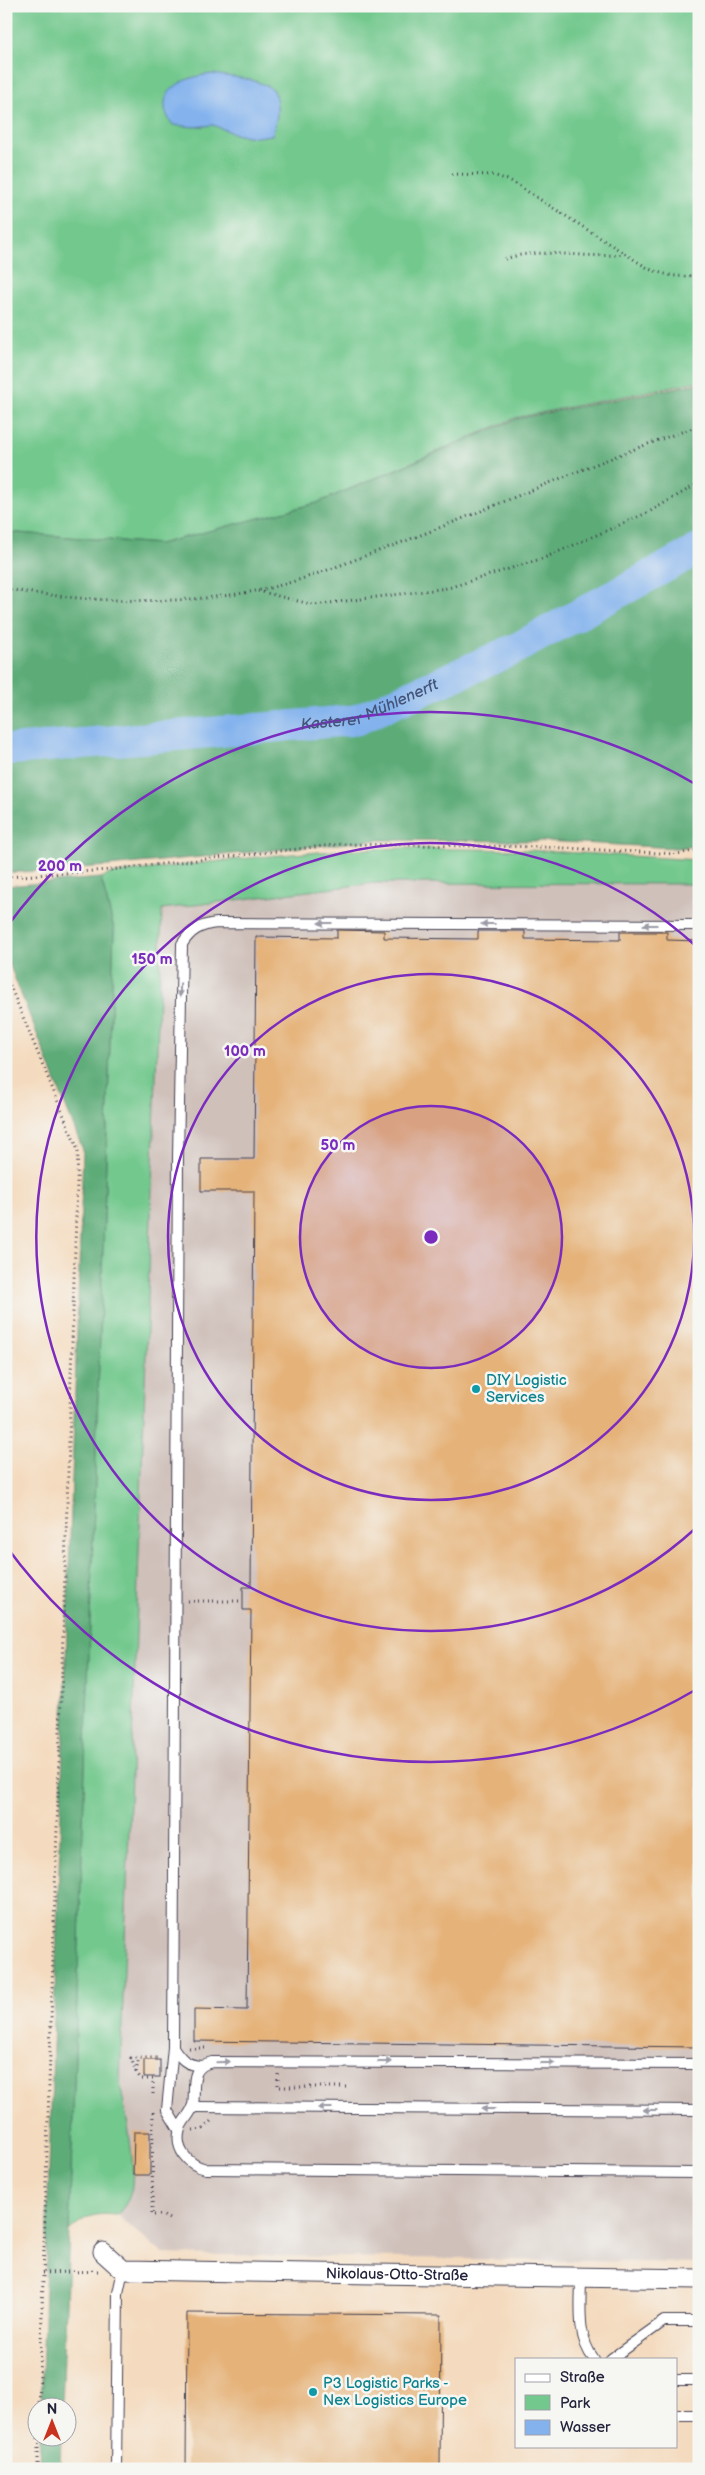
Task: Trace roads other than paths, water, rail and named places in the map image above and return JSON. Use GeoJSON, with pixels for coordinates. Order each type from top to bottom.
{"type":"FeatureCollection","features":[{"type":"Feature","properties":{"kind":"street"},"geometry":{"type":"LineString","coordinates":[[102,2252],[123,2270]]}},
{"type":"Feature","properties":{"kind":"street","name":"Nikolaus-Otto-Straße"},"geometry":{"type":"LineString","coordinates":[[123,2270],[699,2279]]}},
{"type":"Feature","properties":{"kind":"lane"},"geometry":{"type":"LineString","coordinates":[[699,925],[217,923],[199,926],[187,936],[181,952],[173,2047],[167,2110],[179,2130],[180,2145],[187,2161],[192,2165],[206,2169],[699,2173]]}},
{"type":"Feature","properties":{"kind":"lane"},"geometry":{"type":"LineString","coordinates":[[173,2047],[181,2059],[192,2066],[201,2066],[220,2061],[699,2064]]}},
{"type":"Feature","properties":{"kind":"lane"},"geometry":{"type":"LineString","coordinates":[[179,2130],[192,2107],[194,2078],[201,2066]]}},
{"type":"Feature","properties":{"kind":"lane"},"geometry":{"type":"LineString","coordinates":[[192,2107],[699,2110]]}},
{"type":"Feature","properties":{"kind":"lane"},"geometry":{"type":"LineString","coordinates":[[116,2469],[118,2293],[123,2270]]}},
{"type":"Feature","properties":{"kind":"lane"},"geometry":{"type":"LineString","coordinates":[[582,2277],[582,2326],[585,2342],[593,2358]]}},
{"type":"Feature","properties":{"kind":"lane"},"geometry":{"type":"LineString","coordinates":[[612,2358],[664,2320],[699,2321]]}},
{"type":"Feature","properties":{"kind":"lane"},"geometry":{"type":"LineString","coordinates":[[678,2380],[699,2380]]}},
{"type":"Feature","properties":{"kind":"lane"},"geometry":{"type":"LineString","coordinates":[[678,2415],[699,2415]]}},
{"type":"Feature","properties":{"kind":"water"},"geometry":{"type":"Polygon","coordinates":[[[214,74],[251,80],[274,90],[277,112],[272,135],[257,137],[238,135],[213,125],[195,127],[173,125],[166,113],[165,103],[168,95],[182,82],[203,75],[214,74]]]}},
{"type":"Feature","properties":{"kind":"waterway","name":"Kasterer Mühlenerft"},"geometry":{"type":"LineString","coordinates":[[6,750],[356,720],[515,649],[699,549]]}},
{"type":"Feature","properties":{"kind":"place","name":"DIY Logistic Services"},"geometry":{"type":"Point","coordinates":[476,1389]}},
{"type":"Feature","properties":{"kind":"place","name":"P3 Logistic Parks - Nex Logistics Europe"},"geometry":{"type":"Point","coordinates":[313,2392]}}]}
